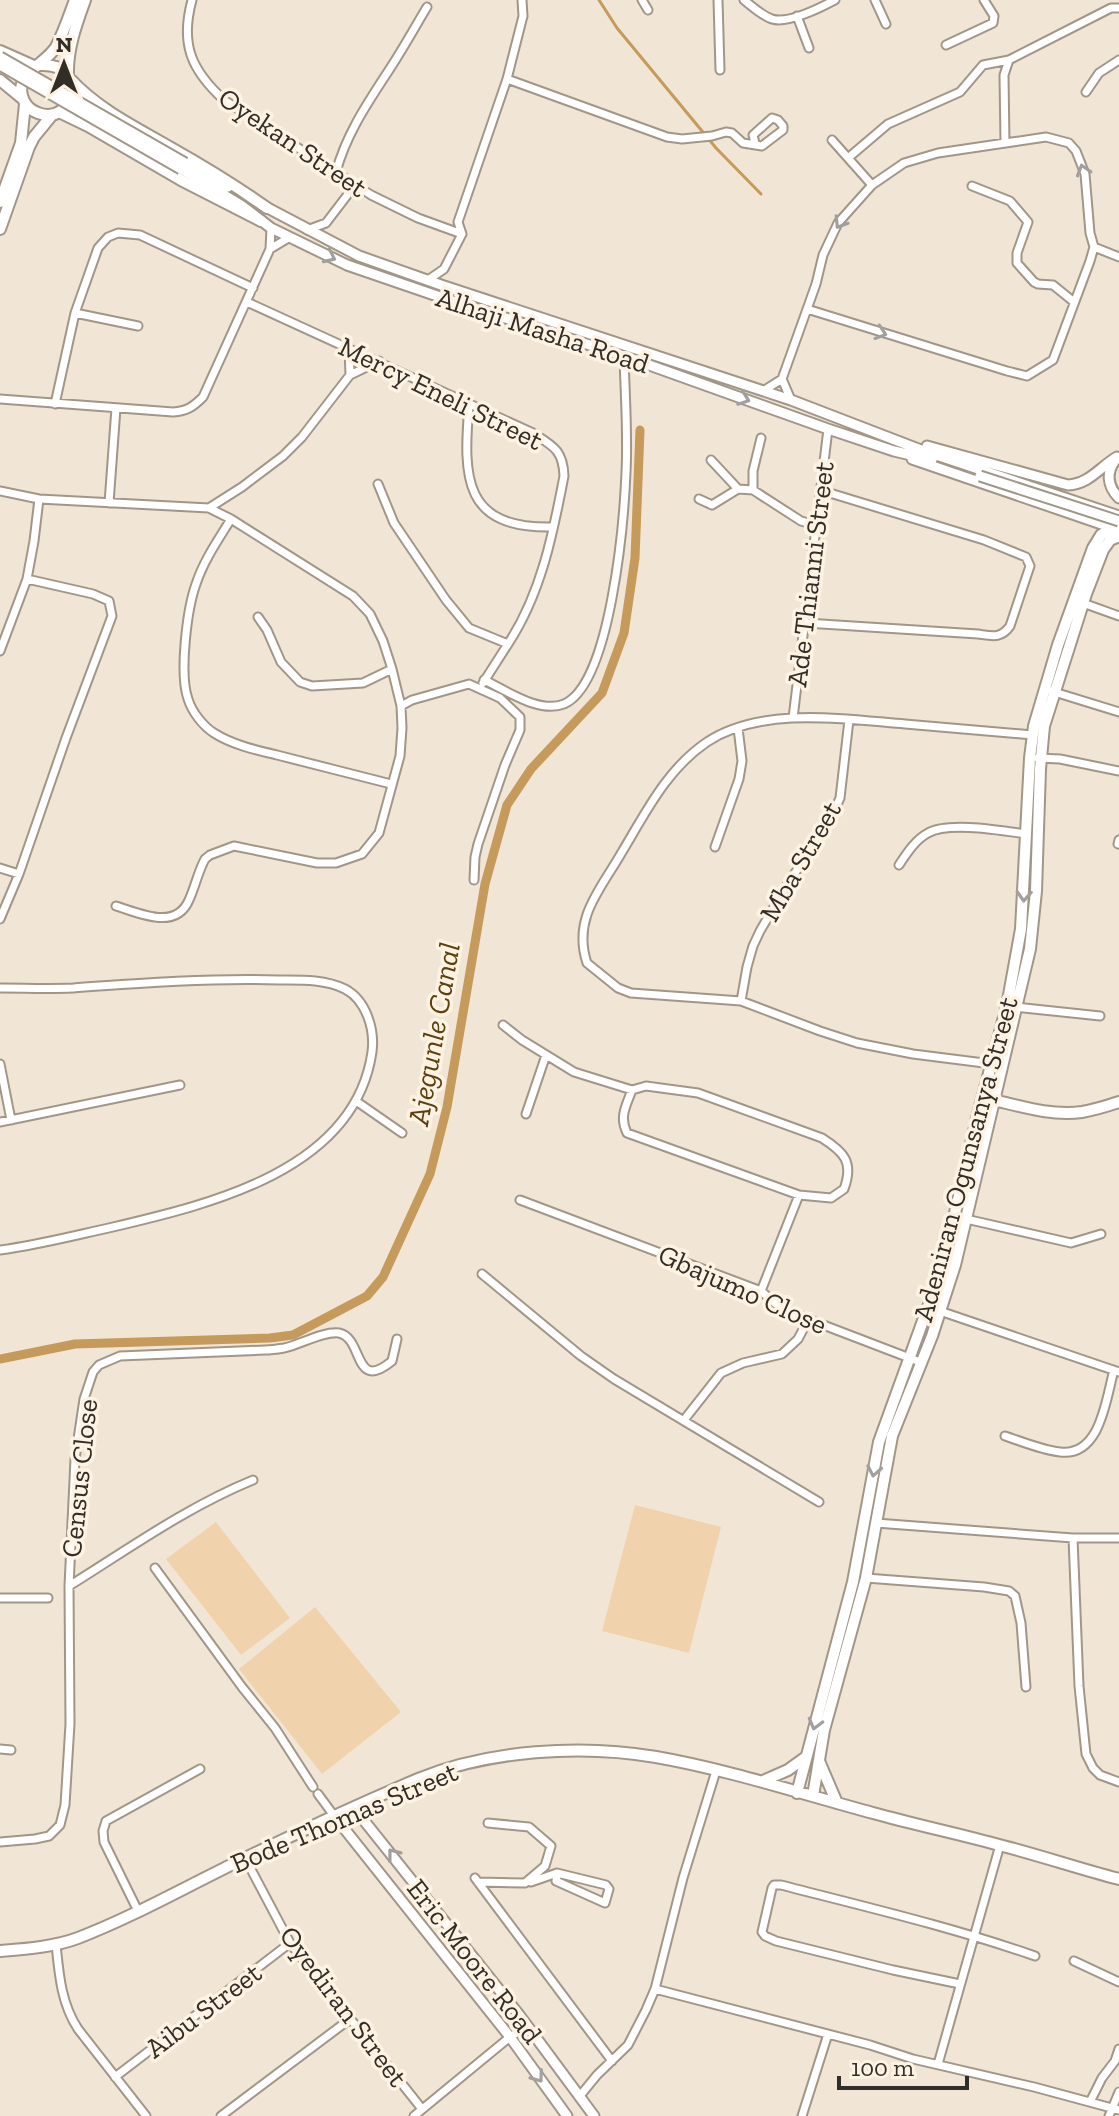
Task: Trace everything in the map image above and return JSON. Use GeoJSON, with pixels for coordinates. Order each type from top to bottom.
{"type":"FeatureCollection","features":[{"type":"Feature","properties":{"kind":"main road"},"geometry":{"type":"LineString","coordinates":[[0,202],[21,143],[23,81],[28,72],[38,66],[56,46],[75,0]]}},
{"type":"Feature","properties":{"kind":"main road"},"geometry":{"type":"LineString","coordinates":[[0,229],[34,137],[55,114],[65,108],[72,95],[68,60],[85,0]]}},
{"type":"Feature","properties":{"kind":"main road"},"geometry":{"type":"LineString","coordinates":[[0,51],[38,66],[61,68],[83,93],[104,109],[232,183],[267,208]]}},
{"type":"Feature","properties":{"kind":"main road"},"geometry":{"type":"LineString","coordinates":[[0,80],[37,113],[55,114],[88,126],[181,180],[261,221]]}},
{"type":"Feature","properties":{"kind":"main road","name":"Adeniran Ogunsanya Street"},"geometry":{"type":"LineString","coordinates":[[934,1309],[978,1114],[997,1067],[1033,934],[1033,735],[1079,602],[1093,548],[1101,535],[1118,525]]}},
{"type":"Feature","properties":{"kind":"main road","name":"Adeniran Ogunsanya Street"},"geometry":{"type":"LineString","coordinates":[[1012,1007],[1035,758],[1050,690]]}},
{"type":"Feature","properties":{"kind":"main road","name":"Adeniran Ogunsanya Street"},"geometry":{"type":"LineString","coordinates":[[813,1796],[824,1730],[849,1620],[879,1442],[955,1265],[994,1100],[997,1067]]}},
{"type":"Feature","properties":{"kind":"main road"},"geometry":{"type":"LineString","coordinates":[[994,1100],[1061,1113],[1082,1112],[1119,1102]]}},
{"type":"Feature","properties":{"kind":"main road","name":"Adeniran Ogunsanya Street"},"geometry":{"type":"LineString","coordinates":[[797,1793],[849,1620],[866,1578],[892,1436],[915,1360]]}},
{"type":"Feature","properties":{"kind":"main road","name":"Bode Thomas Street"},"geometry":{"type":"LineString","coordinates":[[0,1951],[56,1944],[76,1938],[420,1778],[462,1764],[503,1756],[591,1751],[657,1757],[1000,1845],[1119,1879]]}},
{"type":"Feature","properties":{"kind":"main road"},"geometry":{"type":"LineString","coordinates":[[761,1782],[776,1777],[806,1757]]}},
{"type":"Feature","properties":{"kind":"main road"},"geometry":{"type":"LineString","coordinates":[[819,1759],[837,1803]]}},
{"type":"Feature","properties":{"kind":"street","name":"Oyekan Street"},"geometry":{"type":"LineString","coordinates":[[192,0],[187,21],[187,45],[209,86],[224,100],[371,195],[418,218],[462,234]]}},
{"type":"Feature","properties":{"kind":"street"},"geometry":{"type":"LineString","coordinates":[[428,280],[444,269],[462,234],[458,222],[507,79],[523,16],[522,0]]}},
{"type":"Feature","properties":{"kind":"street"},"geometry":{"type":"LineString","coordinates":[[642,0],[648,10]]}},
{"type":"Feature","properties":{"kind":"street"},"geometry":{"type":"LineString","coordinates":[[718,0],[720,70]]}},
{"type":"Feature","properties":{"kind":"street"},"geometry":{"type":"LineString","coordinates":[[744,0],[757,11],[780,20],[835,0]]}},
{"type":"Feature","properties":{"kind":"street"},"geometry":{"type":"LineString","coordinates":[[875,0],[886,24]]}},
{"type":"Feature","properties":{"kind":"street"},"geometry":{"type":"LineString","coordinates":[[946,45],[993,23],[994,16],[984,0]]}},
{"type":"Feature","properties":{"kind":"street"},"geometry":{"type":"LineString","coordinates":[[336,172],[343,146],[427,7]]}},
{"type":"Feature","properties":{"kind":"street"},"geometry":{"type":"LineString","coordinates":[[848,158],[888,124],[960,92],[983,65],[1009,60],[1111,8],[1119,8]]}},
{"type":"Feature","properties":{"kind":"street"},"geometry":{"type":"LineString","coordinates":[[797,16],[809,48]]}},
{"type":"Feature","properties":{"kind":"street"},"geometry":{"type":"LineString","coordinates":[[799,43],[802,30]]}},
{"type":"Feature","properties":{"kind":"street","name":"Alhaji Masha Road"},"geometry":{"type":"LineString","coordinates":[[0,57],[183,166],[271,228],[336,260],[671,372],[894,451],[981,473]]}},
{"type":"Feature","properties":{"kind":"street"},"geometry":{"type":"LineString","coordinates":[[1005,143],[1004,75],[1009,60]]}},
{"type":"Feature","properties":{"kind":"street"},"geometry":{"type":"LineString","coordinates":[[1086,92],[1099,73],[1119,60]]}},
{"type":"Feature","properties":{"kind":"street","name":"Alhaji Masha Road"},"geometry":{"type":"LineString","coordinates":[[0,65],[183,166],[359,256],[791,400],[1118,525]]}},
{"type":"Feature","properties":{"kind":"street"},"geometry":{"type":"LineString","coordinates":[[507,79],[667,137],[682,139],[726,132],[732,133],[743,143],[755,143]]}},
{"type":"Feature","properties":{"kind":"street"},"geometry":{"type":"LineString","coordinates":[[763,391],[782,379],[823,255],[838,223],[872,185],[904,163],[938,153],[1046,137],[1069,143],[1076,151],[1085,174],[1094,247],[1053,360],[1027,376],[807,309]]}},
{"type":"Feature","properties":{"kind":"street"},"geometry":{"type":"LineString","coordinates":[[832,140],[872,185]]}},
{"type":"Feature","properties":{"kind":"street"},"geometry":{"type":"LineString","coordinates":[[307,230],[326,223],[355,185]]}},
{"type":"Feature","properties":{"kind":"street"},"geometry":{"type":"LineString","coordinates":[[972,186],[1014,204],[1028,222],[1017,253],[1017,263],[1038,284],[1053,285],[1074,302]]}},
{"type":"Feature","properties":{"kind":"street"},"geometry":{"type":"LineString","coordinates":[[326,223],[332,243]]}},
{"type":"Feature","properties":{"kind":"street"},"geometry":{"type":"LineString","coordinates":[[0,399],[173,412],[194,407],[203,397],[270,249],[271,228]]}},
{"type":"Feature","properties":{"kind":"street"},"geometry":{"type":"LineString","coordinates":[[55,404],[75,313],[98,248],[108,237],[130,233],[160,243],[253,288]]}},
{"type":"Feature","properties":{"kind":"street"},"geometry":{"type":"LineString","coordinates":[[270,249],[290,237]]}},
{"type":"Feature","properties":{"kind":"street"},"geometry":{"type":"LineString","coordinates":[[1094,247],[1119,257]]}},
{"type":"Feature","properties":{"kind":"street"},"geometry":{"type":"LineString","coordinates":[[444,269],[452,289]]}},
{"type":"Feature","properties":{"kind":"street","name":"Mercy Eneli Street"},"geometry":{"type":"LineString","coordinates":[[247,302],[533,433],[559,452],[564,463],[564,476],[538,580],[508,644],[479,688]]}},
{"type":"Feature","properties":{"kind":"street"},"geometry":{"type":"LineString","coordinates":[[75,313],[138,326]]}},
{"type":"Feature","properties":{"kind":"street"},"geometry":{"type":"LineString","coordinates":[[349,348],[350,375]]}},
{"type":"Feature","properties":{"kind":"street"},"geometry":{"type":"LineString","coordinates":[[484,680],[535,704],[550,706],[562,705],[572,699],[585,685],[599,653],[620,542],[626,472],[627,357]]}},
{"type":"Feature","properties":{"kind":"street"},"geometry":{"type":"LineString","coordinates":[[209,508],[283,456],[302,437],[350,375],[379,361]]}},
{"type":"Feature","properties":{"kind":"street"},"geometry":{"type":"LineString","coordinates":[[782,379],[791,400]]}},
{"type":"Feature","properties":{"kind":"street"},"geometry":{"type":"LineString","coordinates":[[469,405],[466,462],[472,491],[478,501],[489,513],[506,523],[553,527]]}},
{"type":"Feature","properties":{"kind":"street"},"geometry":{"type":"LineString","coordinates":[[109,503],[116,408]]}},
{"type":"Feature","properties":{"kind":"street","name":"Ade Thianni Street"},"geometry":{"type":"LineString","coordinates":[[793,718],[828,429]]}},
{"type":"Feature","properties":{"kind":"street"},"geometry":{"type":"LineString","coordinates":[[753,490],[753,471],[761,438]]}},
{"type":"Feature","properties":{"kind":"street"},"geometry":{"type":"LineString","coordinates":[[894,439],[1068,485],[1087,480],[1118,457]]}},
{"type":"Feature","properties":{"kind":"street"},"geometry":{"type":"LineString","coordinates":[[894,451],[919,462],[1118,525]]}},
{"type":"Feature","properties":{"kind":"street"},"geometry":{"type":"LineString","coordinates":[[1117,497],[1108,474],[1118,457]]}},
{"type":"Feature","properties":{"kind":"street"},"geometry":{"type":"LineString","coordinates":[[711,460],[738,489]]}},
{"type":"Feature","properties":{"kind":"street"},"geometry":{"type":"LineString","coordinates":[[378,484],[394,523],[446,600],[469,628],[508,644]]}},
{"type":"Feature","properties":{"kind":"street"},"geometry":{"type":"LineString","coordinates":[[699,499],[712,505],[738,489],[753,490],[801,521],[816,525]]}},
{"type":"Feature","properties":{"kind":"street"},"geometry":{"type":"LineString","coordinates":[[806,623],[996,637],[1005,633],[1010,626],[1030,566],[1026,557],[984,540],[820,490]]}},
{"type":"Feature","properties":{"kind":"street"},"geometry":{"type":"LineString","coordinates":[[0,491],[39,499],[209,508],[353,596],[370,614],[392,669],[401,706],[400,756],[379,833],[362,854],[336,863],[317,863],[234,846],[205,859],[186,907],[169,918],[156,918],[116,906]]}},
{"type":"Feature","properties":{"kind":"street"},"geometry":{"type":"LineString","coordinates":[[0,651],[27,579],[39,499]]}},
{"type":"Feature","properties":{"kind":"street"},"geometry":{"type":"LineString","coordinates":[[231,519],[208,556],[191,600],[184,663],[187,698],[194,710],[212,732],[245,747],[391,784]]}},
{"type":"Feature","properties":{"kind":"street"},"geometry":{"type":"LineString","coordinates":[[0,919],[112,616],[109,601],[93,594],[27,579]]}},
{"type":"Feature","properties":{"kind":"street"},"geometry":{"type":"LineString","coordinates":[[1079,602],[1119,616]]}},
{"type":"Feature","properties":{"kind":"street"},"geometry":{"type":"LineString","coordinates":[[258,617],[281,662],[300,682],[312,686],[363,683],[392,669]]}},
{"type":"Feature","properties":{"kind":"street"},"geometry":{"type":"LineString","coordinates":[[401,706],[469,684],[500,698],[520,717],[520,730],[478,844],[474,880]]}},
{"type":"Feature","properties":{"kind":"street"},"geometry":{"type":"LineString","coordinates":[[1050,690],[1119,712]]}},
{"type":"Feature","properties":{"kind":"street"},"geometry":{"type":"LineString","coordinates":[[520,717],[535,704]]}},
{"type":"Feature","properties":{"kind":"street"},"geometry":{"type":"LineString","coordinates":[[997,1067],[857,1043],[741,1001],[631,993],[618,988],[587,963],[581,939],[584,919],[594,899],[664,783],[707,742],[738,728],[793,718],[1033,735]]}},
{"type":"Feature","properties":{"kind":"street","name":"Mba Street"},"geometry":{"type":"LineString","coordinates":[[741,1001],[750,956],[760,931],[829,822],[840,798],[849,720]]}},
{"type":"Feature","properties":{"kind":"street"},"geometry":{"type":"LineString","coordinates":[[715,847],[739,779],[742,761],[738,728]]}},
{"type":"Feature","properties":{"kind":"street"},"geometry":{"type":"LineString","coordinates":[[1035,758],[1060,759],[1119,771]]}},
{"type":"Feature","properties":{"kind":"street"},"geometry":{"type":"LineString","coordinates":[[899,865],[912,846],[938,828],[1027,834]]}},
{"type":"Feature","properties":{"kind":"street"},"geometry":{"type":"LineString","coordinates":[[0,868],[19,874]]}},
{"type":"Feature","properties":{"kind":"street"},"geometry":{"type":"LineString","coordinates":[[0,988],[68,988],[192,980],[315,981],[345,989],[360,1002],[370,1022],[373,1043],[369,1069],[356,1101],[343,1121],[327,1138],[287,1167],[215,1201],[0,1250]]}},
{"type":"Feature","properties":{"kind":"street"},"geometry":{"type":"LineString","coordinates":[[1012,1007],[1100,1016]]}},
{"type":"Feature","properties":{"kind":"street"},"geometry":{"type":"LineString","coordinates":[[503,1025],[574,1072],[632,1090],[646,1086],[698,1093],[822,1138],[846,1158],[848,1169],[844,1189],[831,1198],[799,1195],[627,1133],[622,1114],[632,1090]]}},
{"type":"Feature","properties":{"kind":"street"},"geometry":{"type":"LineString","coordinates":[[526,1114],[546,1055]]}},
{"type":"Feature","properties":{"kind":"street"},"geometry":{"type":"LineString","coordinates":[[0,1064],[11,1120]]}},
{"type":"Feature","properties":{"kind":"street"},"geometry":{"type":"LineString","coordinates":[[0,1122],[180,1085]]}},
{"type":"Feature","properties":{"kind":"street"},"geometry":{"type":"LineString","coordinates":[[356,1101],[402,1133]]}},
{"type":"Feature","properties":{"kind":"street"},"geometry":{"type":"LineString","coordinates":[[761,1291],[799,1195]]}},
{"type":"Feature","properties":{"kind":"street","name":"Gbajumo Close"},"geometry":{"type":"LineString","coordinates":[[520,1200],[761,1291],[776,1304],[808,1320],[915,1360]]}},
{"type":"Feature","properties":{"kind":"street"},"geometry":{"type":"LineString","coordinates":[[966,1219],[1071,1243],[1101,1234]]}},
{"type":"Feature","properties":{"kind":"street"},"geometry":{"type":"LineString","coordinates":[[482,1274],[581,1356],[614,1379],[819,1502]]}},
{"type":"Feature","properties":{"kind":"street"},"geometry":{"type":"LineString","coordinates":[[934,1309],[1116,1371],[1099,1424],[1089,1443],[1082,1448],[1060,1452],[1005,1436]]}},
{"type":"Feature","properties":{"kind":"street"},"geometry":{"type":"LineString","coordinates":[[684,1420],[721,1373],[743,1363],[782,1354],[798,1339],[808,1320]]}},
{"type":"Feature","properties":{"kind":"street","name":"Census Close"},"geometry":{"type":"LineString","coordinates":[[0,1842],[49,1836],[60,1825],[65,1805],[70,1724],[69,1586],[76,1444],[88,1384],[99,1365],[120,1356],[284,1348],[341,1333],[349,1339],[364,1368],[370,1371],[379,1370],[392,1361],[397,1339]]}},
{"type":"Feature","properties":{"kind":"street"},"geometry":{"type":"LineString","coordinates":[[69,1586],[164,1524],[225,1491],[253,1480]]}},
{"type":"Feature","properties":{"kind":"street"},"geometry":{"type":"LineString","coordinates":[[876,1523],[1073,1538],[1119,1538]]}},
{"type":"Feature","properties":{"kind":"street"},"geometry":{"type":"LineString","coordinates":[[1073,1538],[1079,1686],[1086,1754],[1100,1775],[1119,1782]]}},
{"type":"Feature","properties":{"kind":"street"},"geometry":{"type":"LineString","coordinates":[[155,1568],[275,1728],[335,1817]]}},
{"type":"Feature","properties":{"kind":"street"},"geometry":{"type":"LineString","coordinates":[[866,1578],[1009,1591],[1015,1596],[1021,1623],[1026,1687]]}},
{"type":"Feature","properties":{"kind":"street"},"geometry":{"type":"LineString","coordinates":[[0,1598],[48,1598]]}},
{"type":"Feature","properties":{"kind":"street"},"geometry":{"type":"LineString","coordinates":[[0,1749],[11,1750]]}},
{"type":"Feature","properties":{"kind":"street"},"geometry":{"type":"LineString","coordinates":[[138,1911],[104,1842],[106,1821],[200,1769]]}},
{"type":"Feature","properties":{"kind":"street"},"geometry":{"type":"LineString","coordinates":[[579,2097],[628,2045],[655,1989],[681,1887],[716,1771]]}},
{"type":"Feature","properties":{"kind":"street","name":"Eric Moore Road"},"geometry":{"type":"LineString","coordinates":[[354,1808],[520,2016],[594,2116]]}},
{"type":"Feature","properties":{"kind":"street","name":"Eric Moore Road"},"geometry":{"type":"LineString","coordinates":[[335,1817],[510,2037],[567,2116]]}},
{"type":"Feature","properties":{"kind":"street"},"geometry":{"type":"LineString","coordinates":[[488,1823],[529,1827],[551,1846],[545,1866],[525,1883]]}},
{"type":"Feature","properties":{"kind":"street"},"geometry":{"type":"LineString","coordinates":[[938,2064],[1000,1845]]}},
{"type":"Feature","properties":{"kind":"street","name":"Oyediran Street"},"geometry":{"type":"LineString","coordinates":[[245,1858],[290,1943],[422,2109]]}},
{"type":"Feature","properties":{"kind":"street"},"geometry":{"type":"LineString","coordinates":[[557,1873],[556,1881],[605,1903],[609,1889],[606,1885],[557,1873],[525,1883],[477,1880],[612,2061]]}},
{"type":"Feature","properties":{"kind":"street"},"geometry":{"type":"LineString","coordinates":[[960,1984],[893,1970],[765,1936],[762,1932],[772,1888],[781,1885],[974,1935],[1035,1956]]}},
{"type":"Feature","properties":{"kind":"street","name":"Aibu Street"},"geometry":{"type":"LineString","coordinates":[[115,2077],[290,1943]]}},
{"type":"Feature","properties":{"kind":"street"},"geometry":{"type":"LineString","coordinates":[[56,1944],[61,1989],[68,2014],[146,2116]]}},
{"type":"Feature","properties":{"kind":"street"},"geometry":{"type":"LineString","coordinates":[[1074,1961],[1119,1982]]}},
{"type":"Feature","properties":{"kind":"street"},"geometry":{"type":"LineString","coordinates":[[655,1989],[1090,2102],[1114,2112],[1119,2092]]}},
{"type":"Feature","properties":{"kind":"street"},"geometry":{"type":"LineString","coordinates":[[221,2116],[350,2019]]}},
{"type":"Feature","properties":{"kind":"street"},"geometry":{"type":"LineString","coordinates":[[414,2116],[526,2027]]}},
{"type":"Feature","properties":{"kind":"street"},"geometry":{"type":"LineString","coordinates":[[802,2116],[828,2034]]}},
{"type":"Feature","properties":{"kind":"street"},"geometry":{"type":"LineString","coordinates":[[1090,2102],[1119,2049]]}},
{"type":"Feature","properties":{"kind":"shaded area"},"geometry":{"type":"Polygon","coordinates":[[[635,1505],[721,1527],[689,1653],[602,1631],[635,1505]]]}},
{"type":"Feature","properties":{"kind":"shaded area"},"geometry":{"type":"Polygon","coordinates":[[[216,1522],[290,1618],[241,1655],[166,1559],[216,1522]]]}},
{"type":"Feature","properties":{"kind":"shaded area"},"geometry":{"type":"Polygon","coordinates":[[[315,1607],[401,1712],[322,1774],[239,1669],[315,1607]]]}},
{"type":"Feature","properties":{"kind":"waterway"},"geometry":{"type":"LineString","coordinates":[[599,0],[617,28],[716,148],[761,194]]}},
{"type":"Feature","properties":{"kind":"waterway","name":"Ajegunle Canal"},"geometry":{"type":"LineString","coordinates":[[0,1359],[75,1344],[293,1335],[367,1296],[383,1277],[430,1174],[447,1107],[485,884],[507,805],[531,769],[602,693],[624,633],[635,558],[640,430]]}}]}
